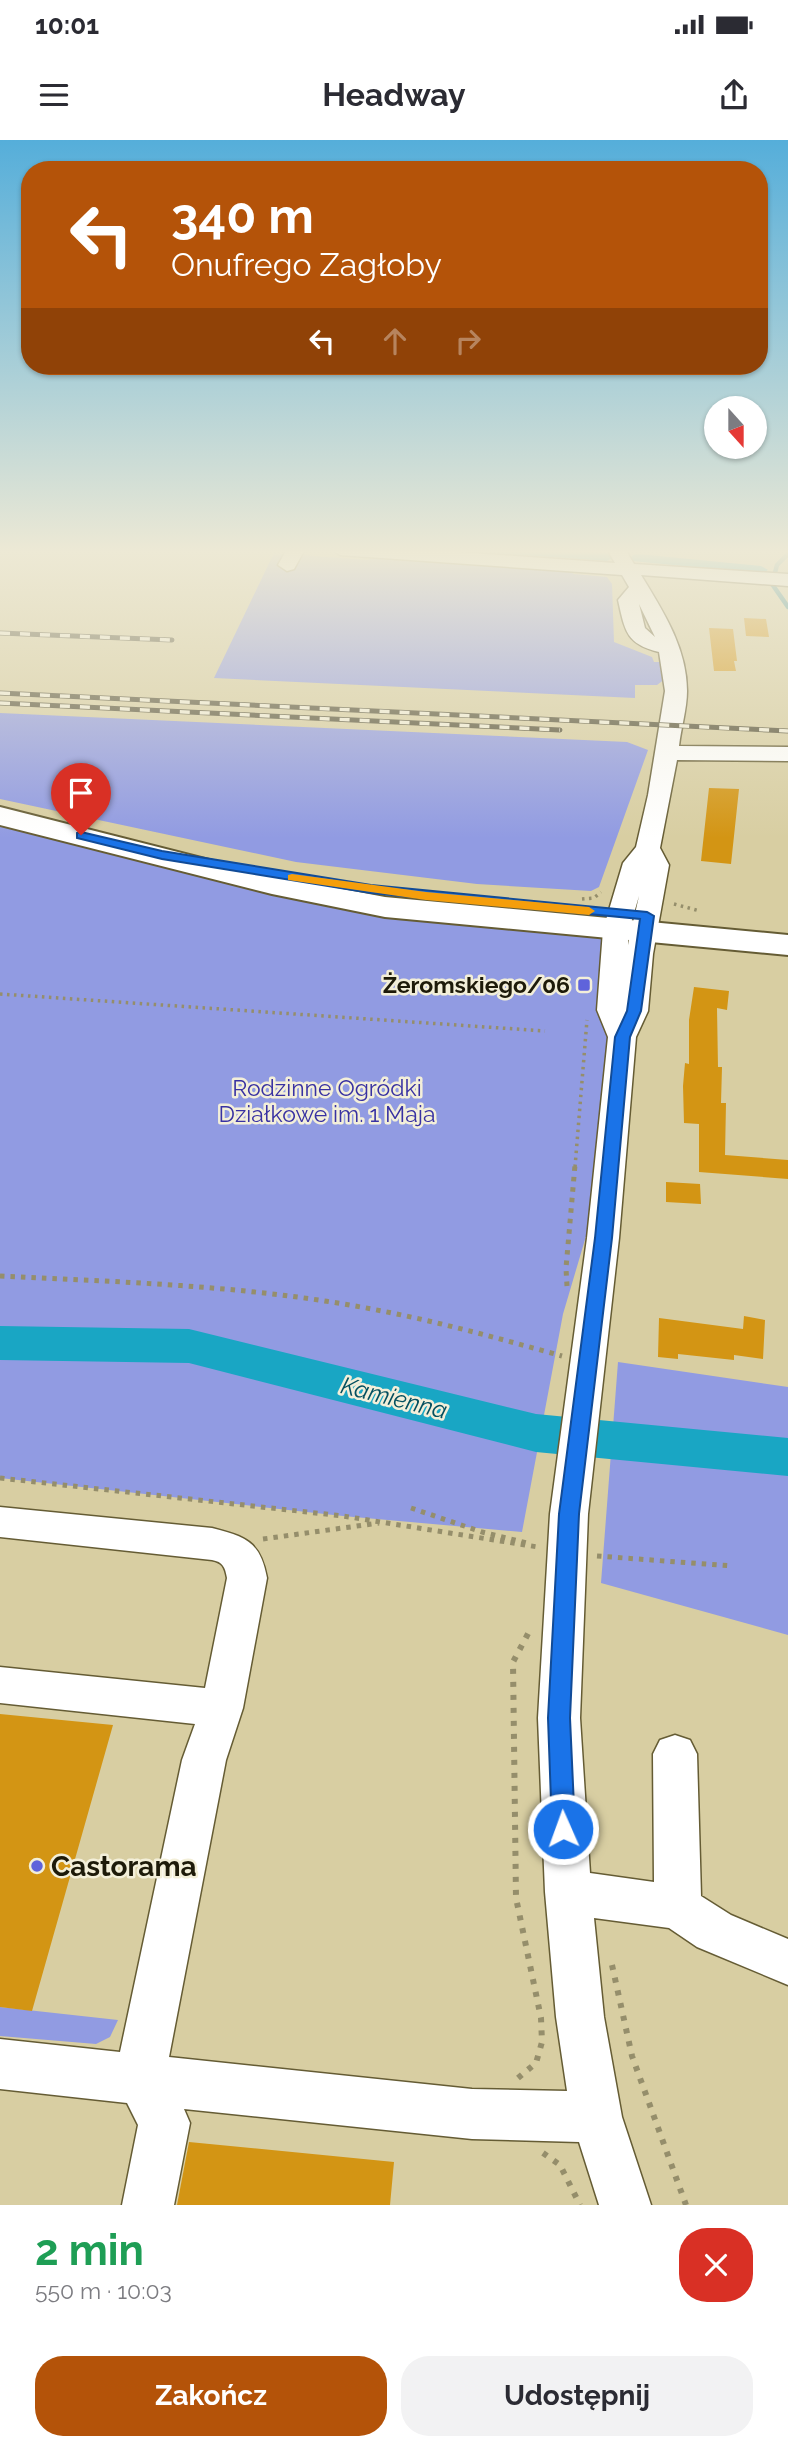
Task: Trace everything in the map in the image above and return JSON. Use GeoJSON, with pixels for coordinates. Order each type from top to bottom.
{"type":"FeatureCollection","features":[{"type":"Feature","properties":{"kind":"main road"},"geometry":{"type":"LineString","coordinates":[[0,816],[162,855],[371,889],[788,945]]}},
{"type":"Feature","properties":{"kind":"main road"},"geometry":{"type":"LineString","coordinates":[[632,923],[788,928]]}},
{"type":"Feature","properties":{"kind":"street"},"geometry":{"type":"LineString","coordinates":[[625,2205],[597,2116],[580,2017],[568,1892],[559,1718],[577,1367],[603,1238],[622,1037],[634,1011],[632,923],[656,865],[648,848],[676,691],[670,648],[656,645]]}},
{"type":"Feature","properties":{"kind":"street"},"geometry":{"type":"LineString","coordinates":[[667,753],[788,754]]}},
{"type":"Feature","properties":{"kind":"street"},"geometry":{"type":"LineString","coordinates":[[0,1522],[212,1544],[232,1549],[244,1562],[247,1578],[222,1707],[201,1774],[150,2018],[141,2078],[164,2123],[148,2205]]}},
{"type":"Feature","properties":{"kind":"street"},"geometry":{"type":"LineString","coordinates":[[0,1685],[222,1707]]}},
{"type":"Feature","properties":{"kind":"street"},"geometry":{"type":"LineString","coordinates":[[675,1754],[678,1907]]}},
{"type":"Feature","properties":{"kind":"street"},"geometry":{"type":"LineString","coordinates":[[568,1892],[678,1907],[714,1931],[783,1955]]}},
{"type":"Feature","properties":{"kind":"street"},"geometry":{"type":"LineString","coordinates":[[0,2064],[472,2114],[597,2116]]}},
{"type":"Feature","properties":{"kind":"path"},"geometry":{"type":"LineString","coordinates":[[0,994],[545,1031]]}},
{"type":"Feature","properties":{"kind":"path"},"geometry":{"type":"LineString","coordinates":[[572,1298],[567,1287],[566,1268],[587,1016]]}},
{"type":"Feature","properties":{"kind":"path"},"geometry":{"type":"LineString","coordinates":[[0,1276],[184,1285],[326,1301],[465,1330],[577,1367]]}},
{"type":"Feature","properties":{"kind":"path"},"geometry":{"type":"LineString","coordinates":[[0,1478],[383,1522],[549,1549]]}},
{"type":"Feature","properties":{"kind":"path"},"geometry":{"type":"LineString","coordinates":[[232,1549],[239,1543],[383,1522]]}},
{"type":"Feature","properties":{"kind":"path"},"geometry":{"type":"LineString","coordinates":[[512,2081],[521,2077],[536,2063],[541,2042],[541,2018],[516,1898],[513,1662],[532,1625]]}},
{"type":"Feature","properties":{"kind":"path"},"geometry":{"type":"LineString","coordinates":[[533,2146],[559,2165],[580,2205]]}},
{"type":"Feature","properties":{"kind":"green space"},"geometry":{"type":"Polygon","coordinates":[[[230,645],[623,645],[652,657],[654,662],[663,662],[665,679],[657,685],[635,685],[635,698],[214,678],[230,645]]]}},
{"type":"Feature","properties":{"kind":"green space"},"geometry":{"type":"Polygon","coordinates":[[[0,713],[627,742],[648,750],[599,887],[591,891],[477,884],[296,862],[0,799],[0,713]]]}},
{"type":"Feature","properties":{"kind":"green space","name":"Rodzinne Ogródki Działkowe im. 1 Maja"},"geometry":{"type":"Polygon","coordinates":[[[0,816],[272,885],[616,930],[611,1010],[589,1226],[563,1314],[522,1532],[343,1516],[0,1478],[0,816]]]}},
{"type":"Feature","properties":{"kind":"green space"},"geometry":{"type":"Polygon","coordinates":[[[618,1362],[788,1387],[788,1635],[601,1583],[618,1362]]]}},
{"type":"Feature","properties":{"kind":"green space"},"geometry":{"type":"Polygon","coordinates":[[[0,2007],[118,2020],[110,2037],[96,2044],[0,2036],[0,2007]]]}},
{"type":"Feature","properties":{"kind":"building"},"geometry":{"type":"Polygon","coordinates":[[[711,645],[735,645],[736,671],[714,671],[711,645]]]}},
{"type":"Feature","properties":{"kind":"building"},"geometry":{"type":"Polygon","coordinates":[[[709,788],[739,789],[731,864],[701,861],[709,788]]]}},
{"type":"Feature","properties":{"kind":"building"},"geometry":{"type":"Polygon","coordinates":[[[694,987],[729,991],[727,1010],[717,1008],[718,1067],[722,1067],[721,1103],[726,1103],[725,1155],[788,1160],[788,1179],[699,1172],[699,1124],[684,1123],[683,1086],[685,1063],[689,1064],[689,1020],[694,987]]]}},
{"type":"Feature","properties":{"kind":"building"},"geometry":{"type":"Polygon","coordinates":[[[666,1182],[700,1184],[701,1204],[666,1202],[666,1182]]]}},
{"type":"Feature","properties":{"kind":"building"},"geometry":{"type":"Polygon","coordinates":[[[744,1316],[765,1320],[763,1359],[734,1355],[734,1360],[678,1354],[678,1359],[658,1357],[659,1318],[743,1329],[744,1316]]]}},
{"type":"Feature","properties":{"kind":"building","name":"Castorama"},"geometry":{"type":"Polygon","coordinates":[[[0,1714],[113,1725],[32,2011],[0,2007],[0,1714]]]}},
{"type":"Feature","properties":{"kind":"building"},"geometry":{"type":"Polygon","coordinates":[[[189,2142],[394,2162],[390,2205],[177,2205],[189,2142]]]}},
{"type":"Feature","properties":{"kind":"waterway","name":"Kamienna"},"geometry":{"type":"LineString","coordinates":[[0,1343],[189,1346],[536,1433],[788,1457]]}},
{"type":"Feature","properties":{"kind":"railway"},"geometry":{"type":"LineString","coordinates":[[0,693],[788,731]]}},
{"type":"Feature","properties":{"kind":"railway"},"geometry":{"type":"LineString","coordinates":[[0,703],[560,730]]}},
{"type":"Feature","properties":{"kind":"slow traffic"},"geometry":{"type":"LineString","coordinates":[[292,877],[426,896],[589,911]]}},
{"type":"Feature","properties":{"kind":"place","name":"Żeromskiego/06"},"geometry":{"type":"Point","coordinates":[584,985]}},
{"type":"Feature","properties":{"kind":"place","name":"Castorama"},"geometry":{"type":"Point","coordinates":[37,1866]}},
{"type":"Feature","properties":{"kind":"route"},"geometry":{"type":"LineString","coordinates":[[81,835],[162,855],[371,889],[647,916],[634,1011],[622,1037],[603,1238],[569,1514],[559,1718],[563,1829]]}}]}
